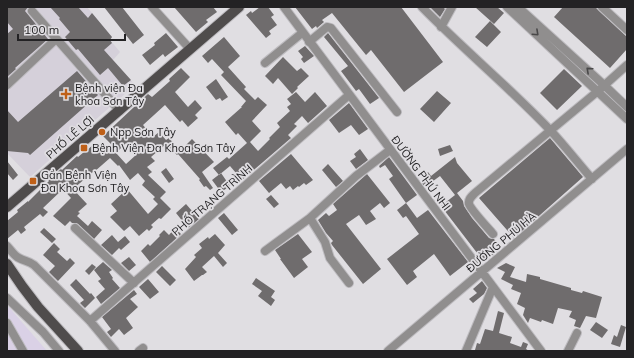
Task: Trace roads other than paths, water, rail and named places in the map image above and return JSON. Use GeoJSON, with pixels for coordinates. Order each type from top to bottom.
{"type":"FeatureCollection","features":[{"type":"Feature","properties":{"kind":"main road","name":"PHỐ LÊ LỢI"},"geometry":{"type":"LineString","coordinates":[[7,207],[239,7]]}},
{"type":"Feature","properties":{"kind":"main road"},"geometry":{"type":"LineString","coordinates":[[7,264],[38,307],[78,351]]}},
{"type":"Feature","properties":{"kind":"street"},"geometry":{"type":"LineString","coordinates":[[152,7],[190,49]]}},
{"type":"Feature","properties":{"kind":"street","name":"ĐƯỜNG PHÚ NHI"},"geometry":{"type":"LineString","coordinates":[[284,7],[541,351]]}},
{"type":"Feature","properties":{"kind":"street"},"geometry":{"type":"LineString","coordinates":[[422,7],[550,131],[592,179]]}},
{"type":"Feature","properties":{"kind":"street"},"geometry":{"type":"LineString","coordinates":[[442,27],[452,7]]}},
{"type":"Feature","properties":{"kind":"street"},"geometry":{"type":"LineString","coordinates":[[507,7],[627,119]]}},
{"type":"Feature","properties":{"kind":"street"},"geometry":{"type":"LineString","coordinates":[[518,7],[627,107]]}},
{"type":"Feature","properties":{"kind":"street"},"geometry":{"type":"LineString","coordinates":[[602,7],[627,30]]}},
{"type":"Feature","properties":{"kind":"street"},"geometry":{"type":"LineString","coordinates":[[32,11],[120,111]]}},
{"type":"Feature","properties":{"kind":"street"},"geometry":{"type":"LineString","coordinates":[[309,42],[327,28],[332,28],[397,112]]}},
{"type":"Feature","properties":{"kind":"street"},"geometry":{"type":"LineString","coordinates":[[265,63],[302,32]]}},
{"type":"Feature","properties":{"kind":"street"},"geometry":{"type":"LineString","coordinates":[[7,84],[56,38]]}},
{"type":"Feature","properties":{"kind":"street"},"geometry":{"type":"LineString","coordinates":[[493,234],[472,209],[469,203],[470,198],[627,66]]}},
{"type":"Feature","properties":{"kind":"street","name":"PHỐ TRẠNG TRÌNH"},"geometry":{"type":"LineString","coordinates":[[90,321],[349,94]]}},
{"type":"Feature","properties":{"kind":"street","name":"ĐƯỜNG PHÚ HÀ"},"geometry":{"type":"LineString","coordinates":[[388,351],[627,149]]}},
{"type":"Feature","properties":{"kind":"street"},"geometry":{"type":"LineString","coordinates":[[265,251],[310,218],[356,176],[390,150]]}},
{"type":"Feature","properties":{"kind":"street"},"geometry":{"type":"LineString","coordinates":[[310,218],[325,242],[330,258],[349,283]]}},
{"type":"Feature","properties":{"kind":"street"},"geometry":{"type":"LineString","coordinates":[[75,228],[134,283]]}},
{"type":"Feature","properties":{"kind":"street"},"geometry":{"type":"LineString","coordinates":[[7,246],[16,256],[34,264],[90,321],[115,351]]}},
{"type":"Feature","properties":{"kind":"street"},"geometry":{"type":"LineString","coordinates":[[466,351],[493,287]]}},
{"type":"Feature","properties":{"kind":"street"},"geometry":{"type":"LineString","coordinates":[[7,298],[43,332],[59,351]]}},
{"type":"Feature","properties":{"kind":"street"},"geometry":{"type":"LineString","coordinates":[[7,323],[23,351]]}},
{"type":"Feature","properties":{"kind":"street"},"geometry":{"type":"LineString","coordinates":[[568,351],[577,333]]}},
{"type":"Feature","properties":{"kind":"place","name":"Bệnh viện Đa khoa Sơn Tây"},"geometry":{"type":"Point","coordinates":[66,94]}},
{"type":"Feature","properties":{"kind":"place","name":"Npp Sơn Tây"},"geometry":{"type":"Point","coordinates":[102,132]}},
{"type":"Feature","properties":{"kind":"place","name":"Bệnh Viện Đa Khoa Sơn Tây"},"geometry":{"type":"Point","coordinates":[84,148]}},
{"type":"Feature","properties":{"kind":"place","name":"Gần Bệnh Viện Đa Khoa Sơn Tây"},"geometry":{"type":"Point","coordinates":[33,181]}}]}
